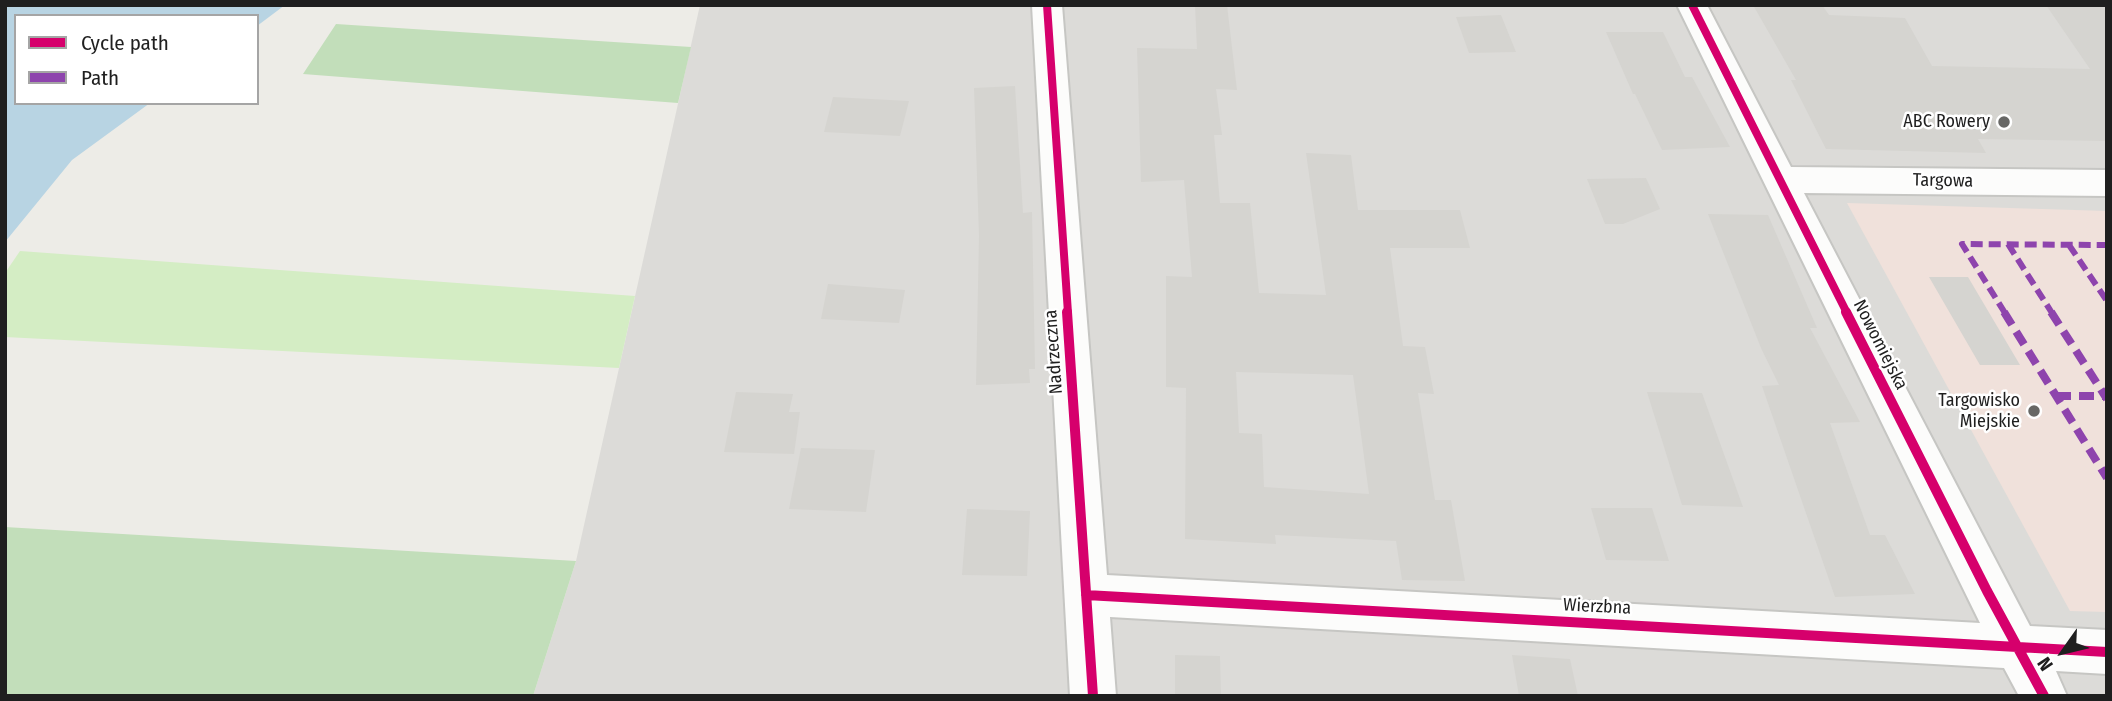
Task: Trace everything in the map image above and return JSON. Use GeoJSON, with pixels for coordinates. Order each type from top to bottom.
{"type":"FeatureCollection","features":[{"type":"Feature","properties":{"kind":"street","name":"Nadrzeczna"},"geometry":{"type":"LineString","coordinates":[[1047,5],[1093,696]]}},
{"type":"Feature","properties":{"kind":"street","name":"Nowomiejska"},"geometry":{"type":"LineString","coordinates":[[1692,5],[2015,646],[2044,696]]}},
{"type":"Feature","properties":{"kind":"street","name":"Targowa"},"geometry":{"type":"LineString","coordinates":[[1779,180],[2107,183]]}},
{"type":"Feature","properties":{"kind":"street","name":"Wierzbna"},"geometry":{"type":"LineString","coordinates":[[1086,595],[2107,652]]}},
{"type":"Feature","properties":{"kind":"shaded area"},"geometry":{"type":"Polygon","coordinates":[[[700,5],[2107,5],[2107,696],[533,696],[576,561],[700,5]]]}},
{"type":"Feature","properties":{"kind":"shaded area","name":"Targowisko Miejskie"},"geometry":{"type":"Polygon","coordinates":[[[1847,203],[2107,211],[2107,612],[2070,611],[1847,203]]]}},
{"type":"Feature","properties":{"kind":"green space"},"geometry":{"type":"Polygon","coordinates":[[[336,24],[691,47],[678,103],[303,74],[336,24]]]}},
{"type":"Feature","properties":{"kind":"green space"},"geometry":{"type":"Polygon","coordinates":[[[20,251],[635,296],[619,368],[5,337],[5,273],[20,251]]]}},
{"type":"Feature","properties":{"kind":"green space"},"geometry":{"type":"Polygon","coordinates":[[[5,527],[576,561],[533,696],[5,696],[5,527]]]}},
{"type":"Feature","properties":{"kind":"water"},"geometry":{"type":"Polygon","coordinates":[[[5,5],[285,5],[259,24],[259,14],[14,14],[14,105],[147,105],[72,160],[5,242],[5,5]]]}},
{"type":"Feature","properties":{"kind":"building"},"geometry":{"type":"Polygon","coordinates":[[[1195,5],[1227,5],[1237,90],[1216,89],[1222,135],[1214,135],[1220,203],[1250,203],[1259,293],[1326,295],[1306,153],[1351,155],[1358,210],[1460,210],[1470,248],[1390,248],[1403,346],[1425,347],[1434,394],[1418,393],[1435,500],[1451,500],[1465,581],[1402,580],[1396,541],[1275,535],[1276,544],[1185,539],[1186,388],[1166,387],[1166,276],[1192,277],[1184,180],[1141,182],[1137,48],[1197,49],[1195,5]],[[1236,372],[1239,433],[1262,434],[1264,487],[1369,494],[1353,375],[1236,372]]]}},
{"type":"Feature","properties":{"kind":"building"},"geometry":{"type":"Polygon","coordinates":[[[1753,5],[1822,5],[1829,15],[1905,18],[1932,66],[2090,69],[2046,5],[2107,5],[2107,141],[1978,139],[1986,153],[1826,149],[1791,80],[1796,80],[1753,5]]]}},
{"type":"Feature","properties":{"kind":"building"},"geometry":{"type":"Polygon","coordinates":[[[1501,15],[1516,52],[1469,53],[1456,17],[1501,15]]]}},
{"type":"Feature","properties":{"kind":"building"},"geometry":{"type":"Polygon","coordinates":[[[1606,32],[1663,32],[1685,77],[1692,77],[1730,147],[1662,150],[1633,94],[1606,32]]]}},
{"type":"Feature","properties":{"kind":"building"},"geometry":{"type":"Polygon","coordinates":[[[1015,86],[1023,213],[1032,212],[1035,369],[1029,369],[1030,383],[976,385],[979,236],[974,88],[1015,86]]]}},
{"type":"Feature","properties":{"kind":"building"},"geometry":{"type":"Polygon","coordinates":[[[833,97],[909,101],[900,136],[824,132],[833,97]]]}},
{"type":"Feature","properties":{"kind":"building"},"geometry":{"type":"Polygon","coordinates":[[[1646,178],[1660,209],[1623,224],[1605,224],[1587,179],[1646,178]]]}},
{"type":"Feature","properties":{"kind":"building"},"geometry":{"type":"Polygon","coordinates":[[[1708,214],[1768,215],[1817,328],[1810,328],[1860,422],[1830,423],[1870,535],[1885,535],[1915,594],[1835,597],[1762,386],[1779,385],[1761,348],[1708,214]]]}},
{"type":"Feature","properties":{"kind":"building"},"geometry":{"type":"Polygon","coordinates":[[[1929,277],[1968,277],[2020,365],[1980,365],[1929,277]]]}},
{"type":"Feature","properties":{"kind":"building"},"geometry":{"type":"Polygon","coordinates":[[[828,284],[905,290],[899,323],[821,319],[828,284]]]}},
{"type":"Feature","properties":{"kind":"building"},"geometry":{"type":"Polygon","coordinates":[[[736,392],[793,394],[789,412],[800,412],[794,454],[724,452],[736,392]]]}},
{"type":"Feature","properties":{"kind":"building"},"geometry":{"type":"Polygon","coordinates":[[[1647,392],[1702,393],[1743,507],[1682,505],[1647,392]]]}},
{"type":"Feature","properties":{"kind":"building"},"geometry":{"type":"Polygon","coordinates":[[[801,448],[875,450],[866,512],[789,509],[801,448]]]}},
{"type":"Feature","properties":{"kind":"building"},"geometry":{"type":"Polygon","coordinates":[[[1591,508],[1652,508],[1669,561],[1606,560],[1591,508]]]}},
{"type":"Feature","properties":{"kind":"building"},"geometry":{"type":"Polygon","coordinates":[[[967,509],[1030,511],[1027,576],[962,575],[967,509]]]}},
{"type":"Feature","properties":{"kind":"building"},"geometry":{"type":"Polygon","coordinates":[[[1175,655],[1220,656],[1221,696],[1175,696],[1175,655]]]}},
{"type":"Feature","properties":{"kind":"building"},"geometry":{"type":"Polygon","coordinates":[[[1512,655],[1570,659],[1578,696],[1519,696],[1512,655]]]}},
{"type":"Feature","properties":{"kind":"marked path"},"geometry":{"type":"LineString","coordinates":[[2107,245],[1962,244],[2107,478]]}},
{"type":"Feature","properties":{"kind":"marked path"},"geometry":{"type":"LineString","coordinates":[[2008,244],[2107,399]]}},
{"type":"Feature","properties":{"kind":"marked path"},"geometry":{"type":"LineString","coordinates":[[2069,245],[2107,301]]}},
{"type":"Feature","properties":{"kind":"marked path"},"geometry":{"type":"LineString","coordinates":[[2056,396],[2107,396]]}},
{"type":"Feature","properties":{"kind":"cycle path"},"geometry":{"type":"LineString","coordinates":[[1047,5],[1093,696]]}},
{"type":"Feature","properties":{"kind":"cycle path"},"geometry":{"type":"LineString","coordinates":[[1692,5],[1987,591],[2044,696]]}},
{"type":"Feature","properties":{"kind":"cycle path"},"geometry":{"type":"LineString","coordinates":[[1086,595],[2107,652]]}},
{"type":"Feature","properties":{"kind":"place","name":"ABC Rowery"},"geometry":{"type":"Point","coordinates":[2004,122]}},
{"type":"Feature","properties":{"kind":"place","name":"Targowisko Miejskie"},"geometry":{"type":"Point","coordinates":[2034,411]}}]}
